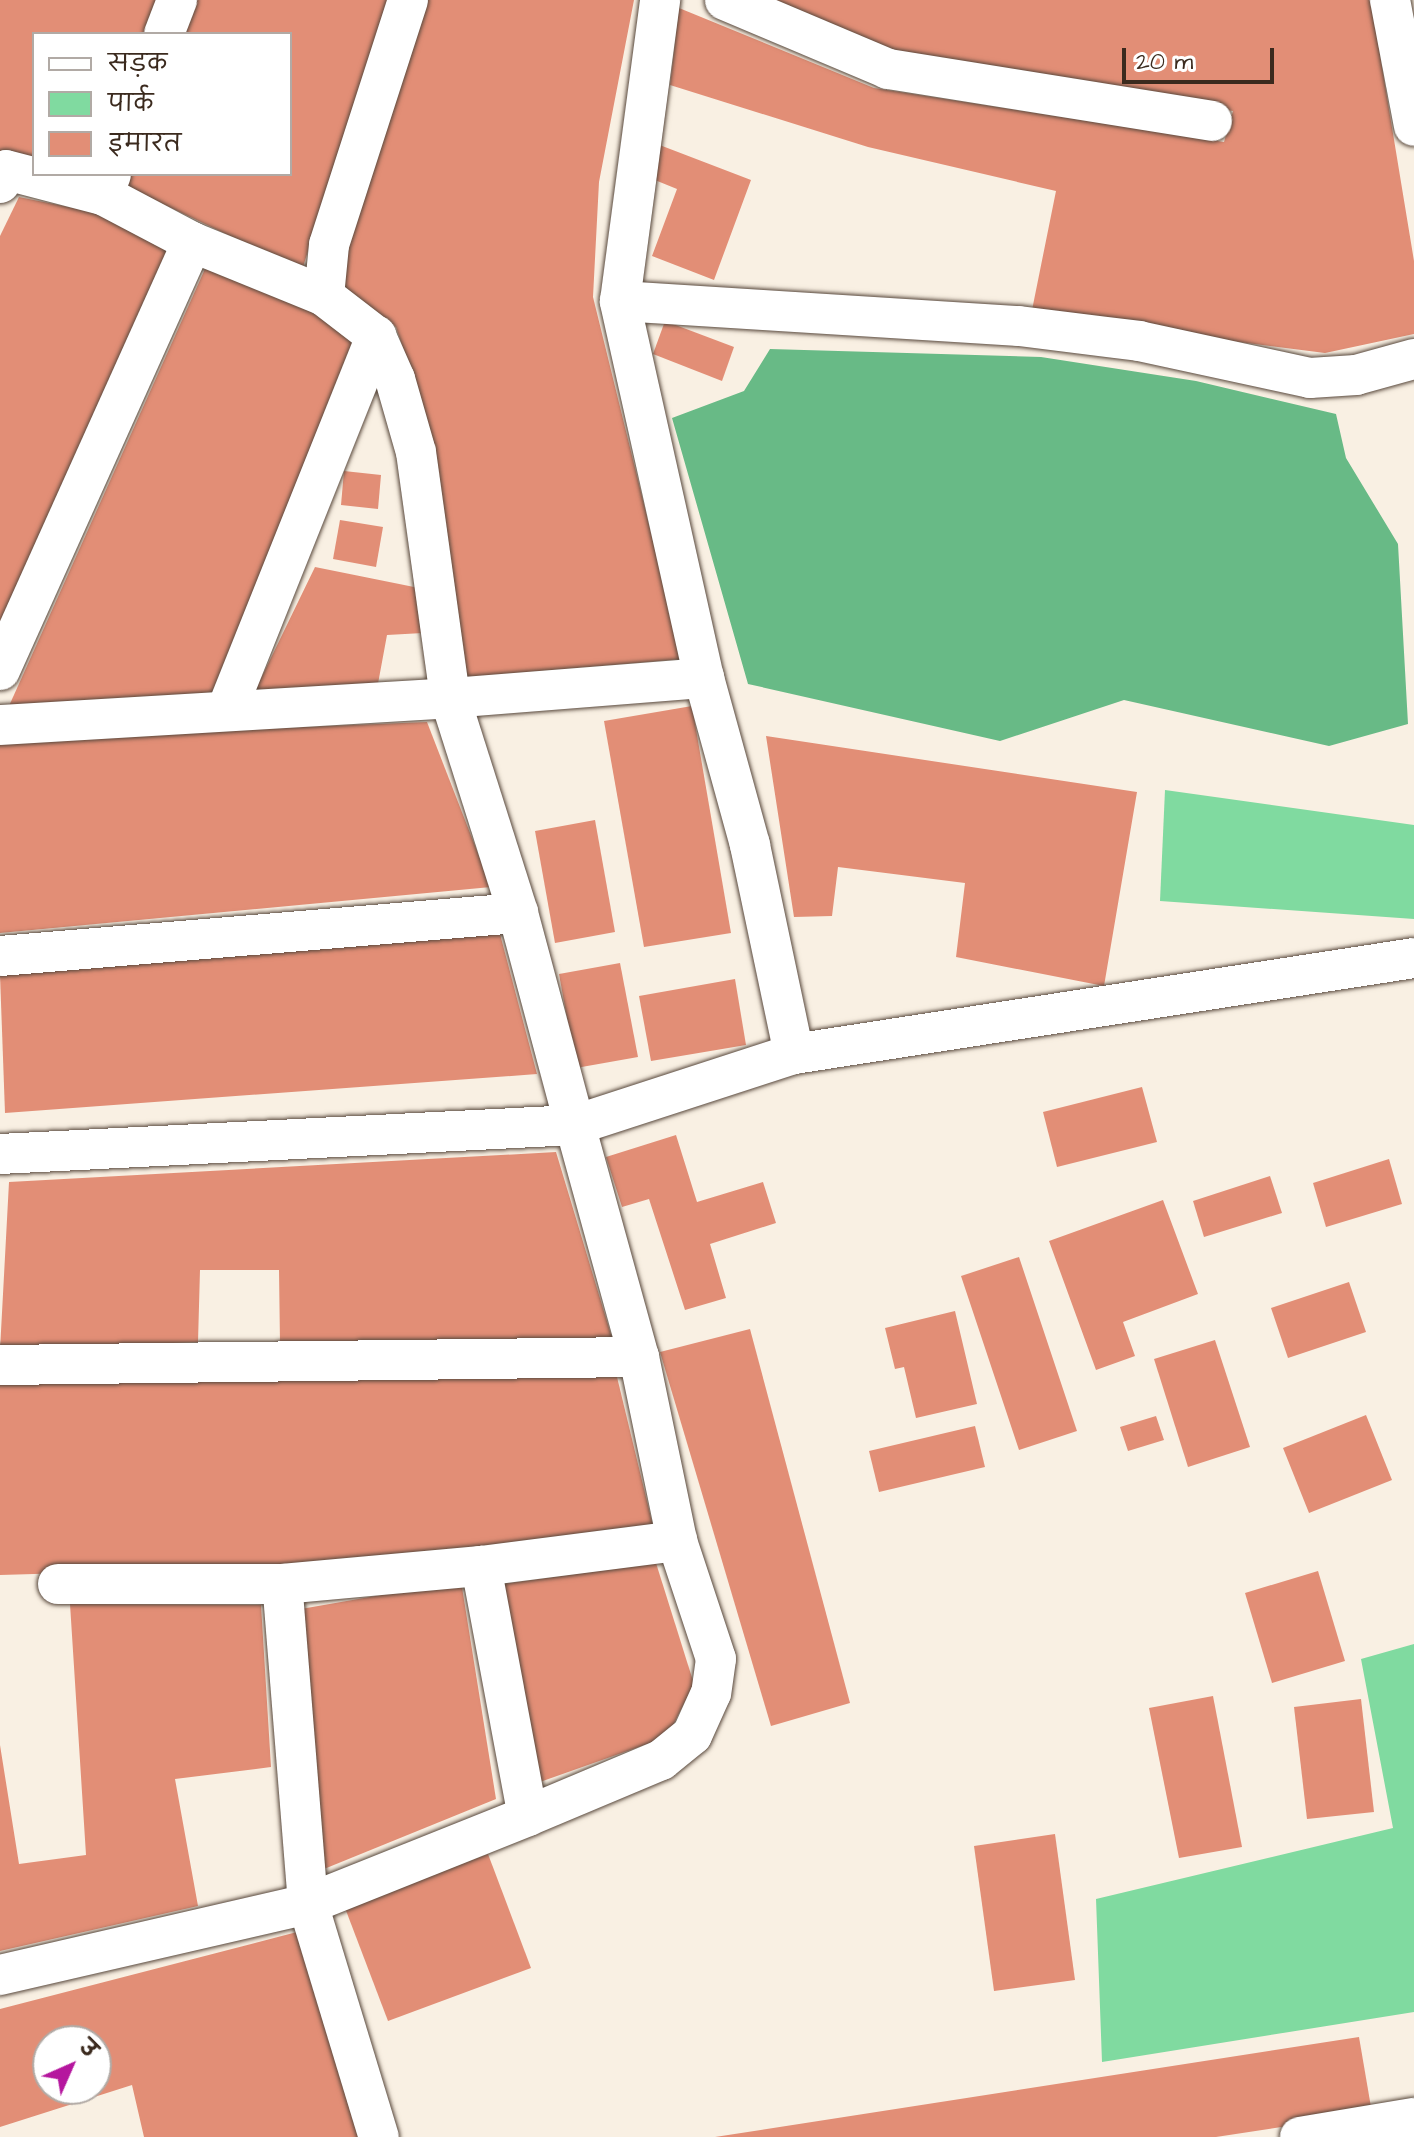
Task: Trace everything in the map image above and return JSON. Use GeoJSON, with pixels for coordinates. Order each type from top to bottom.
{"type":"FeatureCollection","features":[{"type":"Feature","properties":{"kind":"street"},"geometry":{"type":"LineString","coordinates":[[165,32],[177,0]]}},
{"type":"Feature","properties":{"kind":"street"},"geometry":{"type":"LineString","coordinates":[[324,296],[329,245],[408,0]]}},
{"type":"Feature","properties":{"kind":"street"},"geometry":{"type":"LineString","coordinates":[[660,0],[620,301],[704,678],[750,845],[794,1054]]}},
{"type":"Feature","properties":{"kind":"street"},"geometry":{"type":"LineString","coordinates":[[725,0],[888,69],[1212,121]]}},
{"type":"Feature","properties":{"kind":"street"},"geometry":{"type":"LineString","coordinates":[[1390,0],[1414,126]]}},
{"type":"Feature","properties":{"kind":"street"},"geometry":{"type":"LineString","coordinates":[[0,183],[6,170],[32,174]]}},
{"type":"Feature","properties":{"kind":"street"},"geometry":{"type":"LineString","coordinates":[[0,1975],[308,1904],[661,1760],[692,1735],[711,1693],[716,1659],[677,1541],[639,1357],[518,913],[450,698],[416,452],[376,336],[324,296],[192,242],[107,184],[49,176]]}},
{"type":"Feature","properties":{"kind":"street"},"geometry":{"type":"LineString","coordinates":[[0,670],[192,242]]}},
{"type":"Feature","properties":{"kind":"street"},"geometry":{"type":"LineString","coordinates":[[620,301],[1019,326],[1139,341],[1310,378],[1356,375],[1414,359]]}},
{"type":"Feature","properties":{"kind":"street"},"geometry":{"type":"LineString","coordinates":[[227,709],[376,336]]}},
{"type":"Feature","properties":{"kind":"street"},"geometry":{"type":"LineString","coordinates":[[0,725],[450,698],[704,678]]}},
{"type":"Feature","properties":{"kind":"street"},"geometry":{"type":"LineString","coordinates":[[0,956],[518,913]]}},
{"type":"Feature","properties":{"kind":"street"},"geometry":{"type":"LineString","coordinates":[[0,1154],[575,1125],[794,1054],[1414,958]]}},
{"type":"Feature","properties":{"kind":"street"},"geometry":{"type":"LineString","coordinates":[[0,1365],[639,1357]]}},
{"type":"Feature","properties":{"kind":"street"},"geometry":{"type":"LineString","coordinates":[[58,1584],[282,1584],[481,1566],[677,1541]]}},
{"type":"Feature","properties":{"kind":"street"},"geometry":{"type":"LineString","coordinates":[[481,1566],[528,1816]]}},
{"type":"Feature","properties":{"kind":"street"},"geometry":{"type":"LineString","coordinates":[[282,1584],[308,1904],[379,2137]]}},
{"type":"Feature","properties":{"kind":"street"},"geometry":{"type":"LineString","coordinates":[[1300,2137],[1414,2118]]}},
{"type":"Feature","properties":{"kind":"green space"},"geometry":{"type":"Polygon","coordinates":[[[770,349],[1041,357],[1196,381],[1336,414],[1346,458],[1398,544],[1408,724],[1329,746],[1124,700],[1000,741],[748,684],[672,418],[744,391],[770,349]]]}},
{"type":"Feature","properties":{"kind":"green space"},"geometry":{"type":"Polygon","coordinates":[[[1165,790],[1414,825],[1414,919],[1160,901],[1165,790]]]}},
{"type":"Feature","properties":{"kind":"green space"},"geometry":{"type":"Polygon","coordinates":[[[1414,1644],[1414,2012],[1102,2062],[1096,1899],[1393,1828],[1361,1659],[1414,1644]]]}},
{"type":"Feature","properties":{"kind":"building"},"geometry":{"type":"Polygon","coordinates":[[[0,0],[157,0],[145,32],[32,32],[32,162],[0,154],[0,0]]]}},
{"type":"Feature","properties":{"kind":"building"},"geometry":{"type":"Polygon","coordinates":[[[194,0],[388,0],[302,270],[123,185],[126,176],[292,176],[292,32],[182,32],[194,0]]]}},
{"type":"Feature","properties":{"kind":"building"},"geometry":{"type":"Polygon","coordinates":[[[425,0],[634,0],[599,182],[593,297],[682,659],[463,678],[420,399],[396,327],[337,282],[425,0]]]}},
{"type":"Feature","properties":{"kind":"building"},"geometry":{"type":"Polygon","coordinates":[[[764,0],[1371,0],[1414,261],[1414,334],[1325,353],[1031,315],[1056,191],[868,147],[670,85],[679,8],[874,88],[1224,142],[1233,111],[893,52],[764,0]]]}},
{"type":"Feature","properties":{"kind":"building"},"geometry":{"type":"Polygon","coordinates":[[[657,144],[751,180],[714,280],[652,256],[677,189],[645,176],[657,144]]]}},
{"type":"Feature","properties":{"kind":"building"},"geometry":{"type":"Polygon","coordinates":[[[19,197],[108,215],[173,248],[0,633],[0,236],[19,197]]]}},
{"type":"Feature","properties":{"kind":"building"},"geometry":{"type":"Polygon","coordinates":[[[209,260],[360,337],[212,693],[9,706],[209,260]]]}},
{"type":"Feature","properties":{"kind":"building"},"geometry":{"type":"Polygon","coordinates":[[[665,321],[734,347],[722,381],[653,354],[665,321]]]}},
{"type":"Feature","properties":{"kind":"building"},"geometry":{"type":"Polygon","coordinates":[[[344,471],[381,475],[378,509],[341,505],[344,471]]]}},
{"type":"Feature","properties":{"kind":"building"},"geometry":{"type":"Polygon","coordinates":[[[340,520],[383,527],[376,567],[333,559],[340,520]]]}},
{"type":"Feature","properties":{"kind":"building"},"geometry":{"type":"Polygon","coordinates":[[[315,567],[419,588],[423,633],[387,635],[377,689],[252,697],[315,567]]]}},
{"type":"Feature","properties":{"kind":"building"},"geometry":{"type":"Polygon","coordinates":[[[692,706],[731,933],[644,947],[604,721],[692,706]]]}},
{"type":"Feature","properties":{"kind":"building"},"geometry":{"type":"Polygon","coordinates":[[[427,722],[491,887],[0,933],[0,739],[427,722]]]}},
{"type":"Feature","properties":{"kind":"building"},"geometry":{"type":"Polygon","coordinates":[[[766,736],[1137,792],[1104,986],[956,957],[965,883],[838,867],[832,916],[794,917],[766,736]]]}},
{"type":"Feature","properties":{"kind":"building"},"geometry":{"type":"Polygon","coordinates":[[[595,820],[615,932],[555,943],[535,831],[595,820]]]}},
{"type":"Feature","properties":{"kind":"building"},"geometry":{"type":"Polygon","coordinates":[[[500,934],[537,1074],[5,1113],[0,975],[500,934]]]}},
{"type":"Feature","properties":{"kind":"building"},"geometry":{"type":"Polygon","coordinates":[[[620,963],[638,1057],[576,1068],[559,974],[620,963]]]}},
{"type":"Feature","properties":{"kind":"building"},"geometry":{"type":"Polygon","coordinates":[[[735,979],[746,1045],[651,1061],[639,996],[735,979]]]}},
{"type":"Feature","properties":{"kind":"building"},"geometry":{"type":"Polygon","coordinates":[[[1142,1087],[1157,1142],[1057,1167],[1043,1112],[1142,1087]]]}},
{"type":"Feature","properties":{"kind":"building"},"geometry":{"type":"Polygon","coordinates":[[[676,1135],[697,1202],[763,1182],[776,1223],[710,1244],[726,1298],[685,1310],[649,1199],[622,1207],[606,1157],[676,1135]]]}},
{"type":"Feature","properties":{"kind":"building"},"geometry":{"type":"Polygon","coordinates":[[[556,1152],[612,1338],[280,1344],[279,1270],[200,1270],[198,1342],[0,1350],[9,1182],[556,1152]]]}},
{"type":"Feature","properties":{"kind":"building"},"geometry":{"type":"Polygon","coordinates":[[[1389,1159],[1402,1204],[1326,1227],[1313,1183],[1389,1159]]]}},
{"type":"Feature","properties":{"kind":"building"},"geometry":{"type":"Polygon","coordinates":[[[1270,1176],[1282,1213],[1204,1237],[1193,1201],[1270,1176]]]}},
{"type":"Feature","properties":{"kind":"building"},"geometry":{"type":"Polygon","coordinates":[[[1163,1200],[1198,1294],[1123,1322],[1135,1356],[1096,1370],[1049,1241],[1163,1200]]]}},
{"type":"Feature","properties":{"kind":"building"},"geometry":{"type":"Polygon","coordinates":[[[1019,1257],[1077,1431],[1019,1450],[961,1276],[1019,1257]]]}},
{"type":"Feature","properties":{"kind":"building"},"geometry":{"type":"Polygon","coordinates":[[[1349,1282],[1366,1332],[1288,1358],[1271,1308],[1349,1282]]]}},
{"type":"Feature","properties":{"kind":"building"},"geometry":{"type":"Polygon","coordinates":[[[955,1311],[977,1404],[916,1418],[904,1367],[895,1369],[885,1328],[955,1311]]]}},
{"type":"Feature","properties":{"kind":"building"},"geometry":{"type":"Polygon","coordinates":[[[750,1329],[850,1703],[771,1726],[660,1352],[750,1329]]]}},
{"type":"Feature","properties":{"kind":"building"},"geometry":{"type":"Polygon","coordinates":[[[1215,1340],[1250,1447],[1188,1467],[1154,1359],[1215,1340]]]}},
{"type":"Feature","properties":{"kind":"building"},"geometry":{"type":"Polygon","coordinates":[[[617,1377],[653,1526],[475,1550],[269,1567],[0,1575],[0,1384],[617,1377]]]}},
{"type":"Feature","properties":{"kind":"building"},"geometry":{"type":"Polygon","coordinates":[[[1366,1415],[1392,1480],[1309,1513],[1283,1448],[1366,1415]]]}},
{"type":"Feature","properties":{"kind":"building"},"geometry":{"type":"Polygon","coordinates":[[[1156,1416],[1164,1440],[1128,1451],[1120,1427],[1156,1416]]]}},
{"type":"Feature","properties":{"kind":"building"},"geometry":{"type":"Polygon","coordinates":[[[975,1426],[985,1467],[879,1492],[869,1451],[975,1426]]]}},
{"type":"Feature","properties":{"kind":"building"},"geometry":{"type":"Polygon","coordinates":[[[656,1563],[694,1684],[667,1737],[540,1782],[502,1584],[656,1563]]]}},
{"type":"Feature","properties":{"kind":"building"},"geometry":{"type":"Polygon","coordinates":[[[1318,1571],[1345,1661],[1272,1683],[1245,1593],[1318,1571]]]}},
{"type":"Feature","properties":{"kind":"building"},"geometry":{"type":"Polygon","coordinates":[[[461,1581],[496,1799],[324,1869],[301,1609],[461,1581]]]}},
{"type":"Feature","properties":{"kind":"building"},"geometry":{"type":"Polygon","coordinates":[[[70,1604],[261,1605],[271,1767],[175,1779],[198,1906],[0,1951],[0,1745],[19,1864],[86,1855],[70,1604]]]}},
{"type":"Feature","properties":{"kind":"building"},"geometry":{"type":"Polygon","coordinates":[[[1213,1696],[1242,1847],[1179,1858],[1149,1708],[1213,1696]]]}},
{"type":"Feature","properties":{"kind":"building"},"geometry":{"type":"Polygon","coordinates":[[[1361,1699],[1374,1812],[1307,1819],[1294,1707],[1361,1699]]]}},
{"type":"Feature","properties":{"kind":"building"},"geometry":{"type":"Polygon","coordinates":[[[1055,1834],[1075,1980],[994,1991],[974,1846],[1055,1834]]]}},
{"type":"Feature","properties":{"kind":"building"},"geometry":{"type":"Polygon","coordinates":[[[488,1854],[531,1968],[388,2021],[345,1908],[488,1854]]]}},
{"type":"Feature","properties":{"kind":"building"},"geometry":{"type":"Polygon","coordinates":[[[297,1932],[358,2137],[144,2137],[132,2085],[112,2091],[112,2025],[32,2025],[32,2105],[69,2105],[0,2127],[0,2009],[297,1932]]]}},
{"type":"Feature","properties":{"kind":"building"},"geometry":{"type":"Polygon","coordinates":[[[1359,2037],[1372,2113],[1216,2137],[715,2137],[1359,2037]]]}}]}
